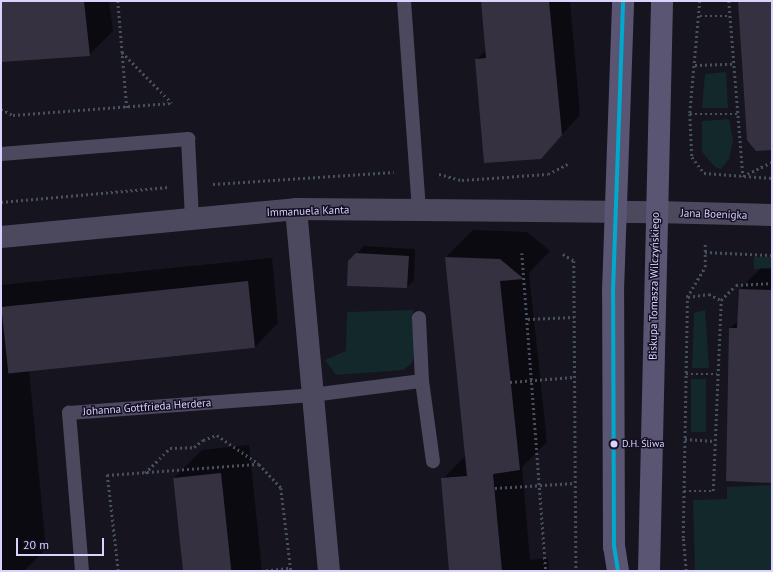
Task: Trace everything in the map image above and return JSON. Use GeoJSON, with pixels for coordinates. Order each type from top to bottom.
{"type":"FeatureCollection","features":[{"type":"Feature","properties":{"kind":"street"},"geometry":{"type":"LineString","coordinates":[[618,571],[614,547],[613,291],[623,1]]}},
{"type":"Feature","properties":{"kind":"street","name":"Biskupa Tomasza Wilczyńskiego"},"geometry":{"type":"LineString","coordinates":[[649,571],[662,1]]}},
{"type":"Feature","properties":{"kind":"street","name":"Immanuela Kanta"},"geometry":{"type":"LineString","coordinates":[[1,237],[296,209],[616,211]]}},
{"type":"Feature","properties":{"kind":"street"},"geometry":{"type":"LineString","coordinates":[[296,209],[329,571]]}},
{"type":"Feature","properties":{"kind":"street","name":"Jana Boenigka"},"geometry":{"type":"LineString","coordinates":[[616,211],[772,215]]}},
{"type":"Feature","properties":{"kind":"lane"},"geometry":{"type":"LineString","coordinates":[[404,1],[419,209]]}},
{"type":"Feature","properties":{"kind":"lane"},"geometry":{"type":"LineString","coordinates":[[1,154],[188,139],[192,219]]}},
{"type":"Feature","properties":{"kind":"lane"},"geometry":{"type":"LineString","coordinates":[[419,318],[422,381],[433,461]]}},
{"type":"Feature","properties":{"kind":"lane"},"geometry":{"type":"LineString","coordinates":[[312,395],[422,381]]}},
{"type":"Feature","properties":{"kind":"lane","name":"Johanna Gottfrieda Herdera"},"geometry":{"type":"LineString","coordinates":[[82,571],[69,413],[312,395]]}},
{"type":"Feature","properties":{"kind":"path"},"geometry":{"type":"LineString","coordinates":[[118,1],[126,109]]}},
{"type":"Feature","properties":{"kind":"path"},"geometry":{"type":"LineString","coordinates":[[700,1],[700,16],[690,114],[692,157],[704,173],[772,178]]}},
{"type":"Feature","properties":{"kind":"path"},"geometry":{"type":"LineString","coordinates":[[729,1],[743,176]]}},
{"type":"Feature","properties":{"kind":"path"},"geometry":{"type":"LineString","coordinates":[[700,16],[729,16]]}},
{"type":"Feature","properties":{"kind":"path"},"geometry":{"type":"LineString","coordinates":[[1,109],[13,115],[126,109],[172,103],[122,52]]}},
{"type":"Feature","properties":{"kind":"path"},"geometry":{"type":"LineString","coordinates":[[695,65],[733,64]]}},
{"type":"Feature","properties":{"kind":"path"},"geometry":{"type":"LineString","coordinates":[[690,114],[737,114]]}},
{"type":"Feature","properties":{"kind":"path"},"geometry":{"type":"LineString","coordinates":[[743,176],[772,162]]}},
{"type":"Feature","properties":{"kind":"path"},"geometry":{"type":"LineString","coordinates":[[437,173],[462,180],[548,174],[568,164]]}},
{"type":"Feature","properties":{"kind":"path"},"geometry":{"type":"LineString","coordinates":[[206,184],[396,172]]}},
{"type":"Feature","properties":{"kind":"path"},"geometry":{"type":"LineString","coordinates":[[1,202],[170,187]]}},
{"type":"Feature","properties":{"kind":"path"},"geometry":{"type":"LineString","coordinates":[[686,571],[683,538],[687,297],[705,267],[705,243]]}},
{"type":"Feature","properties":{"kind":"path"},"geometry":{"type":"LineString","coordinates":[[705,252],[772,255]]}},
{"type":"Feature","properties":{"kind":"path"},"geometry":{"type":"LineString","coordinates":[[522,253],[533,380],[546,571]]}},
{"type":"Feature","properties":{"kind":"path"},"geometry":{"type":"LineString","coordinates":[[563,254],[574,261],[576,571]]}},
{"type":"Feature","properties":{"kind":"path"},"geometry":{"type":"LineString","coordinates":[[684,490],[714,491],[717,374],[721,300],[736,284],[772,283]]}},
{"type":"Feature","properties":{"kind":"path"},"geometry":{"type":"LineString","coordinates":[[687,297],[709,294],[721,300]]}},
{"type":"Feature","properties":{"kind":"path"},"geometry":{"type":"LineString","coordinates":[[528,319],[574,317]]}},
{"type":"Feature","properties":{"kind":"path"},"geometry":{"type":"LineString","coordinates":[[686,374],[717,374]]}},
{"type":"Feature","properties":{"kind":"path"},"geometry":{"type":"LineString","coordinates":[[510,382],[574,377]]}},
{"type":"Feature","properties":{"kind":"path"},"geometry":{"type":"LineString","coordinates":[[145,472],[170,448],[194,447],[203,440],[217,435],[259,464],[281,488],[291,570],[261,571]]}},
{"type":"Feature","properties":{"kind":"path"},"geometry":{"type":"LineString","coordinates":[[685,439],[715,441]]}},
{"type":"Feature","properties":{"kind":"path"},"geometry":{"type":"LineString","coordinates":[[118,571],[107,475],[259,464]]}},
{"type":"Feature","properties":{"kind":"path"},"geometry":{"type":"LineString","coordinates":[[495,488],[575,483]]}},
{"type":"Feature","properties":{"kind":"green space"},"geometry":{"type":"Polygon","coordinates":[[[726,72],[728,108],[702,108],[705,74],[726,72]]]}},
{"type":"Feature","properties":{"kind":"green space"},"geometry":{"type":"Polygon","coordinates":[[[729,119],[733,141],[729,159],[721,169],[715,167],[702,152],[702,121],[729,119]]]}},
{"type":"Feature","properties":{"kind":"green space"},"geometry":{"type":"Polygon","coordinates":[[[754,257],[772,257],[772,269],[754,269],[754,257]]]}},
{"type":"Feature","properties":{"kind":"green space"},"geometry":{"type":"Polygon","coordinates":[[[413,310],[415,353],[412,363],[403,370],[336,375],[325,360],[346,351],[347,312],[413,310]]]}},
{"type":"Feature","properties":{"kind":"green space"},"geometry":{"type":"Polygon","coordinates":[[[705,310],[709,368],[692,368],[694,313],[705,310]]]}},
{"type":"Feature","properties":{"kind":"green space"},"geometry":{"type":"Polygon","coordinates":[[[691,379],[706,379],[706,432],[691,432],[691,379]]]}},
{"type":"Feature","properties":{"kind":"green space"},"geometry":{"type":"Polygon","coordinates":[[[772,485],[772,571],[695,571],[693,500],[727,499],[727,487],[772,485]]]}},
{"type":"Feature","properties":{"kind":"building"},"geometry":{"type":"Polygon","coordinates":[[[1,1],[84,1],[90,56],[1,62],[1,1]]]}},
{"type":"Feature","properties":{"kind":"building"},"geometry":{"type":"Polygon","coordinates":[[[481,1],[549,1],[562,135],[541,159],[484,163],[475,59],[486,58],[481,1]]]}},
{"type":"Feature","properties":{"kind":"building"},"geometry":{"type":"Polygon","coordinates":[[[738,1],[772,1],[772,150],[756,151],[747,140],[738,1]]]}},
{"type":"Feature","properties":{"kind":"building"},"geometry":{"type":"Polygon","coordinates":[[[356,253],[409,256],[407,288],[347,286],[348,261],[356,253]]]}},
{"type":"Feature","properties":{"kind":"building"},"geometry":{"type":"Polygon","coordinates":[[[445,257],[500,259],[524,279],[500,281],[520,470],[493,474],[502,571],[449,571],[441,478],[467,476],[445,257]]]}},
{"type":"Feature","properties":{"kind":"building"},"geometry":{"type":"Polygon","coordinates":[[[248,281],[255,348],[8,374],[1,307],[248,281]]]}},
{"type":"Feature","properties":{"kind":"building"},"geometry":{"type":"Polygon","coordinates":[[[739,289],[772,290],[772,483],[726,481],[729,328],[737,328],[739,289]]]}},
{"type":"Feature","properties":{"kind":"building"},"geometry":{"type":"Polygon","coordinates":[[[221,473],[231,571],[183,571],[173,478],[221,473]]]}},
{"type":"Feature","properties":{"kind":"transit line"},"geometry":{"type":"LineString","coordinates":[[618,571],[614,547],[613,291],[623,1]]}},
{"type":"Feature","properties":{"kind":"place","name":"D.H. Śliwa"},"geometry":{"type":"Point","coordinates":[614,444]}}]}
